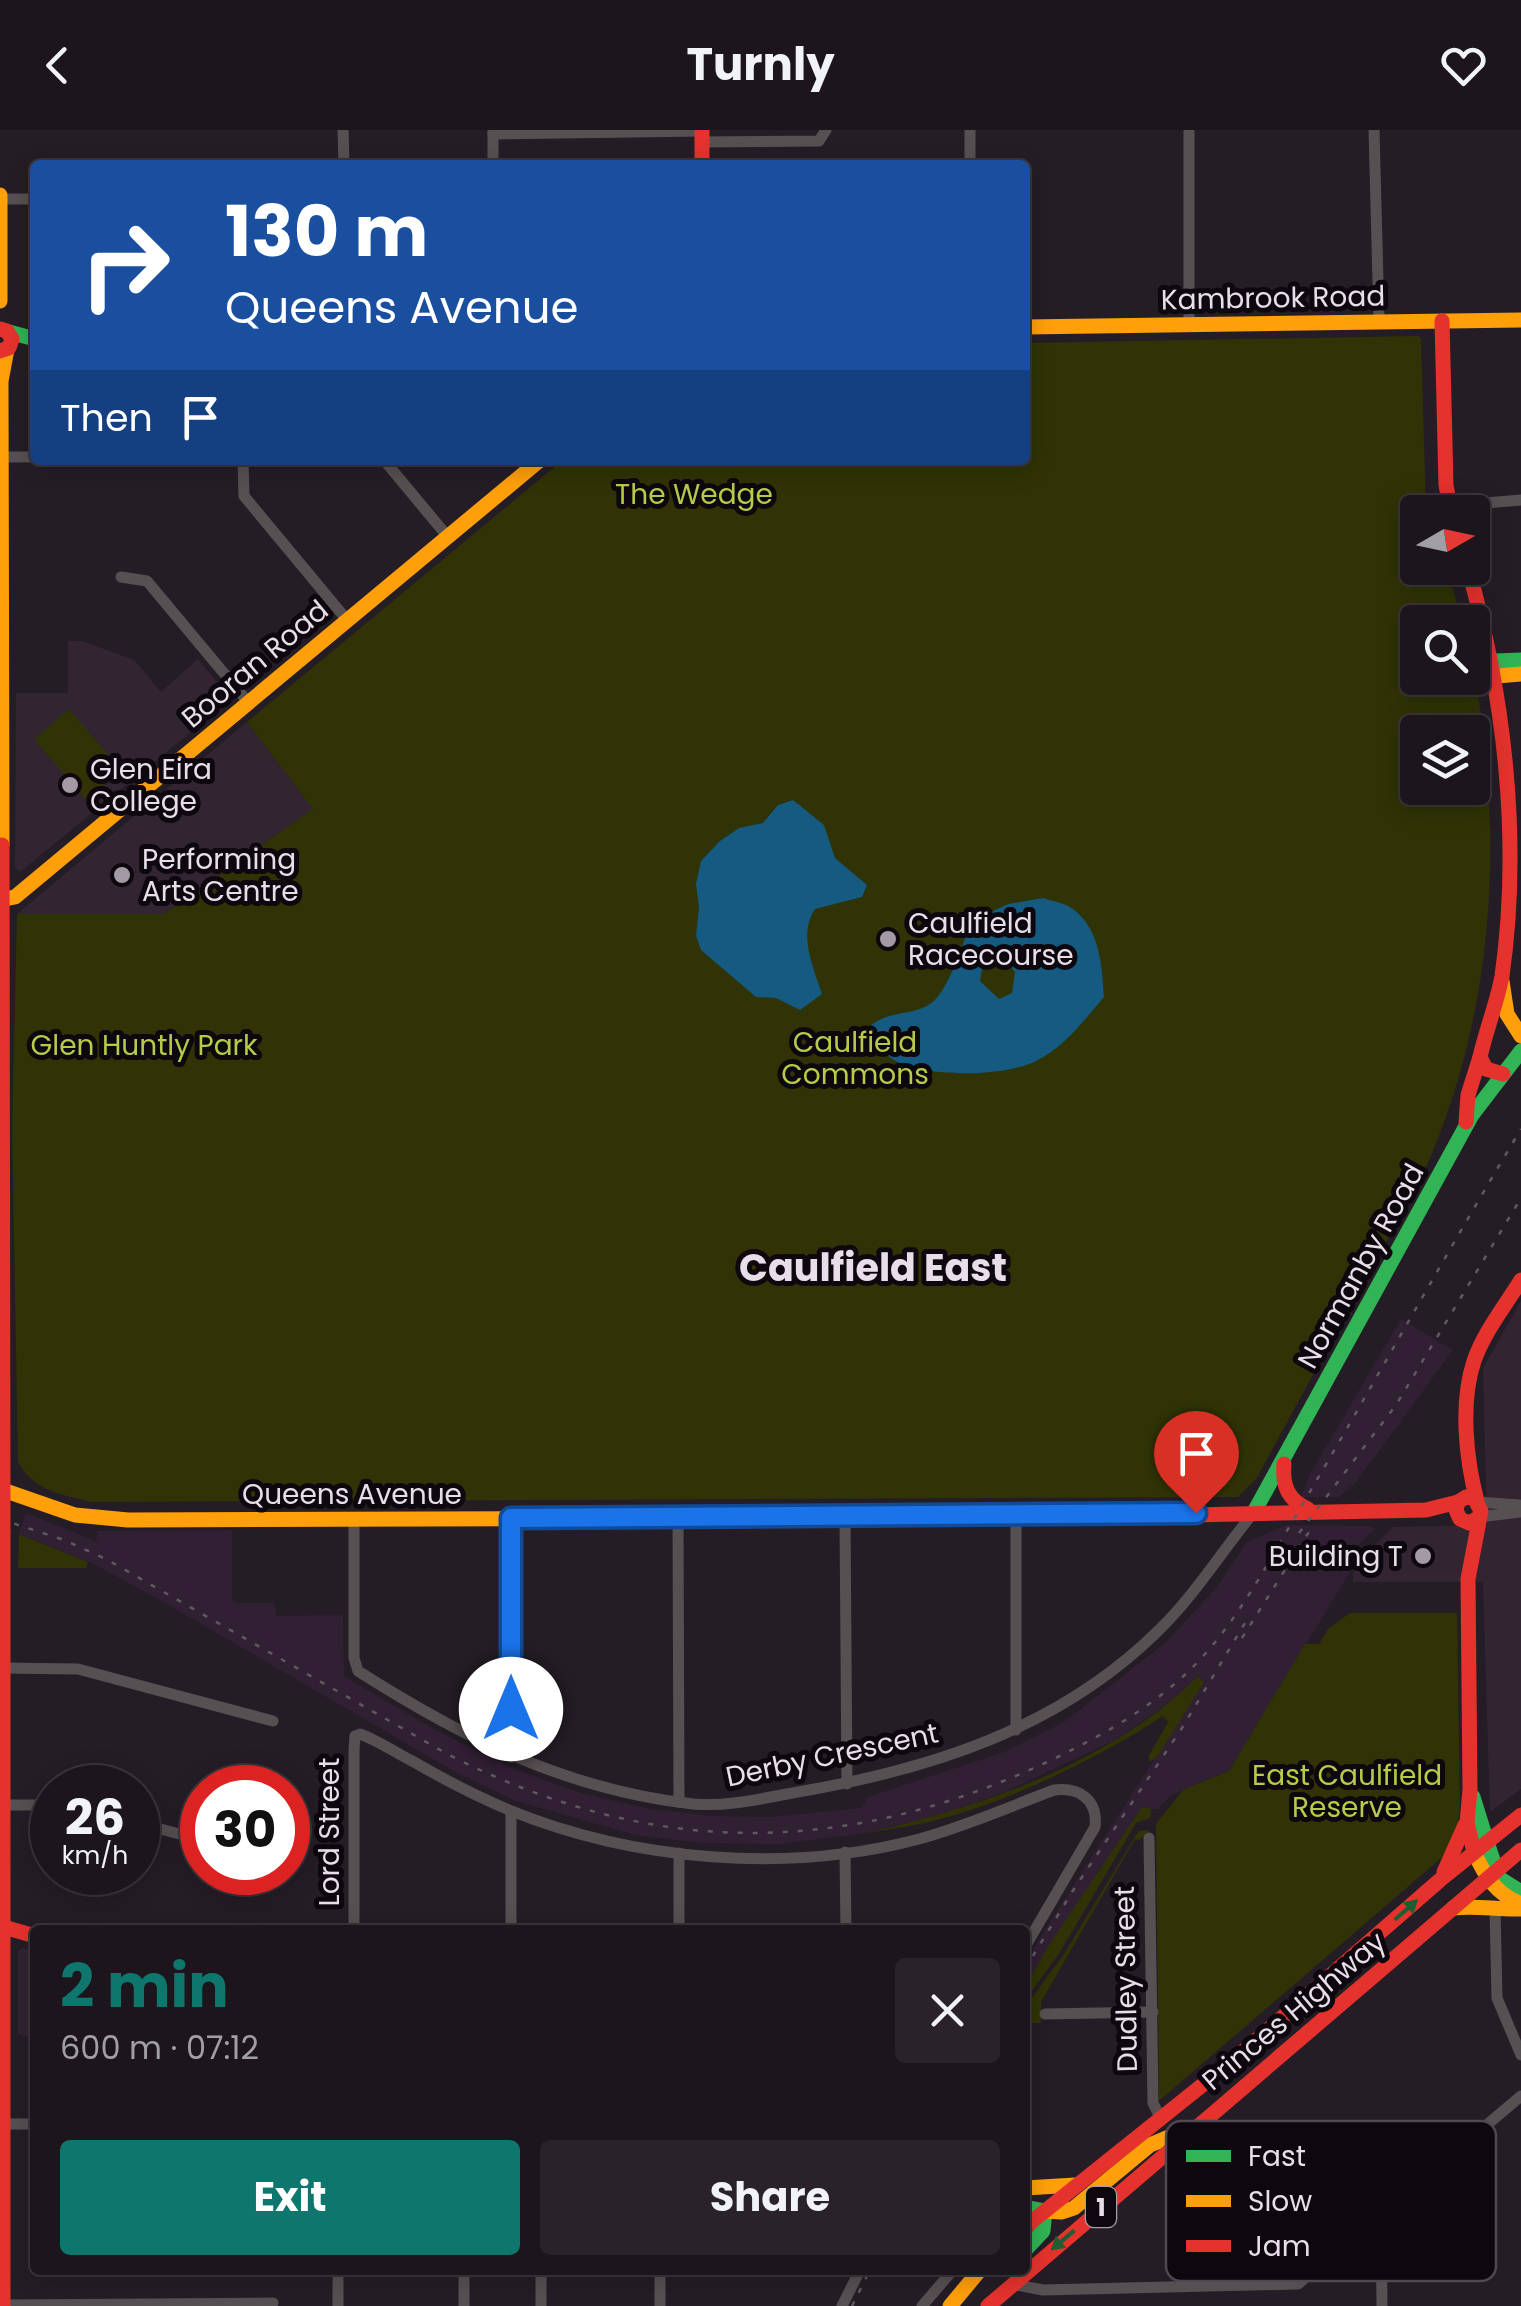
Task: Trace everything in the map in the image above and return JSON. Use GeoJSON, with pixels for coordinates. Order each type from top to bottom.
{"type":"FeatureCollection","features":[{"type":"Feature","properties":{"kind":"main road"},"geometry":{"type":"LineString","coordinates":[[0,198],[0,300],[5,340],[0,378],[4,2305]]}},
{"type":"Feature","properties":{"kind":"main road","name":"Kambrook Road"},"geometry":{"type":"LineString","coordinates":[[1030,327],[1521,320]]}},
{"type":"Feature","properties":{"kind":"main road"},"geometry":{"type":"LineString","coordinates":[[1442,321],[1448,495]]}},
{"type":"Feature","properties":{"kind":"main road","name":"Booran Road"},"geometry":{"type":"LineString","coordinates":[[1,900],[15,897],[534,465]]}},
{"type":"Feature","properties":{"kind":"main road"},"geometry":{"type":"LineString","coordinates":[[1466,1126],[1468,1095],[1502,977],[1517,822],[1496,669],[1473,585]]}},
{"type":"Feature","properties":{"kind":"main road"},"geometry":{"type":"LineString","coordinates":[[1496,669],[1521,660]]}},
{"type":"Feature","properties":{"kind":"main road"},"geometry":{"type":"LineString","coordinates":[[1496,669],[1521,674]]}},
{"type":"Feature","properties":{"kind":"main road"},"geometry":{"type":"LineString","coordinates":[[1502,977],[1507,1014],[1521,1036]]}},
{"type":"Feature","properties":{"kind":"main road","name":"Normanby Road"},"geometry":{"type":"LineString","coordinates":[[1254,1512],[1466,1126],[1521,1051]]}},
{"type":"Feature","properties":{"kind":"main road"},"geometry":{"type":"LineString","coordinates":[[1481,1054],[1484,1068],[1503,1074]]}},
{"type":"Feature","properties":{"kind":"main road"},"geometry":{"type":"LineString","coordinates":[[1440,1880],[1461,1841],[1470,1789],[1469,1567],[1478,1510],[1470,1454],[1472,1371],[1481,1347],[1521,1280]]}},
{"type":"Feature","properties":{"kind":"main road"},"geometry":{"type":"LineString","coordinates":[[1469,1567],[1459,1510],[1470,1454]]}},
{"type":"Feature","properties":{"kind":"main road"},"geometry":{"type":"LineString","coordinates":[[1285,1456],[1286,1492],[1300,1506],[1320,1511]]}},
{"type":"Feature","properties":{"kind":"main road","name":"Queens Avenue"},"geometry":{"type":"LineString","coordinates":[[3,1496],[98,1519],[1016,1516],[1459,1510]]}},
{"type":"Feature","properties":{"kind":"main road"},"geometry":{"type":"LineString","coordinates":[[1459,1510],[1466,1497],[1478,1510]]}},
{"type":"Feature","properties":{"kind":"main road"},"geometry":{"type":"LineString","coordinates":[[1459,1510],[1469,1522],[1478,1510]]}},
{"type":"Feature","properties":{"kind":"main road"},"geometry":{"type":"LineString","coordinates":[[1470,1789],[1481,1847]]}},
{"type":"Feature","properties":{"kind":"main road","name":"1"},"geometry":{"type":"LineString","coordinates":[[1481,1847],[1521,1814]]}},
{"type":"Feature","properties":{"kind":"main road"},"geometry":{"type":"LineString","coordinates":[[1467,1818],[1498,1894],[1521,1907]]}},
{"type":"Feature","properties":{"kind":"main road","name":"Princes Highway"},"geometry":{"type":"LineString","coordinates":[[1030,2224],[1074,2185],[1132,2149],[1160,2117],[1230,2063],[1481,1847]]}},
{"type":"Feature","properties":{"kind":"main road","name":"1"},"geometry":{"type":"LineString","coordinates":[[1491,1874],[1521,1850]]}},
{"type":"Feature","properties":{"kind":"main road"},"geometry":{"type":"LineString","coordinates":[[1491,1874],[1521,1892]]}},
{"type":"Feature","properties":{"kind":"main road","name":"Princes Highway"},"geometry":{"type":"LineString","coordinates":[[1201,2121],[1491,1874]]}},
{"type":"Feature","properties":{"kind":"main road"},"geometry":{"type":"LineString","coordinates":[[1452,1908],[1521,1907]]}},
{"type":"Feature","properties":{"kind":"main road"},"geometry":{"type":"LineString","coordinates":[[2,1927],[30,1935]]}},
{"type":"Feature","properties":{"kind":"main road"},"geometry":{"type":"LineString","coordinates":[[1030,2208],[1062,2212],[1074,2208],[1132,2149],[1166,2137]]}},
{"type":"Feature","properties":{"kind":"main road","name":"Princes Highway"},"geometry":{"type":"LineString","coordinates":[[1030,2260],[1166,2149]]}},
{"type":"Feature","properties":{"kind":"main road"},"geometry":{"type":"LineString","coordinates":[[1030,2188],[1074,2185]]}},
{"type":"Feature","properties":{"kind":"main road"},"geometry":{"type":"LineString","coordinates":[[1030,2198],[1045,2211],[1043,2231],[1030,2245]]}},
{"type":"Feature","properties":{"kind":"main road"},"geometry":{"type":"LineString","coordinates":[[950,2306],[976,2275]]}},
{"type":"Feature","properties":{"kind":"main road","name":"Princes Highway"},"geometry":{"type":"LineString","coordinates":[[985,2306],[988,2291],[1009,2277]]}},
{"type":"Feature","properties":{"kind":"street"},"geometry":{"type":"LineString","coordinates":[[343,130],[344,160]]}},
{"type":"Feature","properties":{"kind":"street"},"geometry":{"type":"LineString","coordinates":[[493,160],[493,132],[819,141],[826,130]]}},
{"type":"Feature","properties":{"kind":"street"},"geometry":{"type":"LineString","coordinates":[[970,130],[970,160]]}},
{"type":"Feature","properties":{"kind":"street"},"geometry":{"type":"LineString","coordinates":[[1189,130],[1189,325]]}},
{"type":"Feature","properties":{"kind":"street"},"geometry":{"type":"LineString","coordinates":[[1374,130],[1378,320]]}},
{"type":"Feature","properties":{"kind":"street"},"geometry":{"type":"LineString","coordinates":[[0,198],[30,199]]}},
{"type":"Feature","properties":{"kind":"street"},"geometry":{"type":"LineString","coordinates":[[1,457],[30,456]]}},
{"type":"Feature","properties":{"kind":"street"},"geometry":{"type":"LineString","coordinates":[[243,465],[244,496],[348,620]]}},
{"type":"Feature","properties":{"kind":"street"},"geometry":{"type":"LineString","coordinates":[[388,465],[448,537]]}},
{"type":"Feature","properties":{"kind":"street"},"geometry":{"type":"LineString","coordinates":[[1490,504],[1521,500]]}},
{"type":"Feature","properties":{"kind":"street"},"geometry":{"type":"LineString","coordinates":[[121,578],[147,581],[248,702]]}},
{"type":"Feature","properties":{"kind":"street"},"geometry":{"type":"LineString","coordinates":[[1478,1510],[1521,1508]]}},
{"type":"Feature","properties":{"kind":"street","name":"Derby Crescent"},"geometry":{"type":"LineString","coordinates":[[354,1519],[356,1668],[511,1757],[584,1782],[679,1802],[724,1804],[846,1784],[943,1760],[1016,1730],[1080,1693],[1159,1630],[1254,1512]]}},
{"type":"Feature","properties":{"kind":"street"},"geometry":{"type":"LineString","coordinates":[[846,1516],[846,1784]]}},
{"type":"Feature","properties":{"kind":"street"},"geometry":{"type":"LineString","coordinates":[[1016,1516],[1016,1730]]}},
{"type":"Feature","properties":{"kind":"street"},"geometry":{"type":"LineString","coordinates":[[678,1517],[679,1802]]}},
{"type":"Feature","properties":{"kind":"street"},"geometry":{"type":"LineString","coordinates":[[511,1518],[511,1757]]}},
{"type":"Feature","properties":{"kind":"street"},"geometry":{"type":"LineString","coordinates":[[3,1668],[78,1669],[273,1721]]}},
{"type":"Feature","properties":{"kind":"street","name":"Lord Street"},"geometry":{"type":"LineString","coordinates":[[354,1925],[356,1734],[511,1811]]}},
{"type":"Feature","properties":{"kind":"street"},"geometry":{"type":"LineString","coordinates":[[511,1925],[511,1811],[596,1838],[679,1853],[755,1857],[845,1852],[916,1840],[1068,1788],[1090,1801],[1096,1819],[1087,1842],[1030,1939]]}},
{"type":"Feature","properties":{"kind":"street"},"geometry":{"type":"LineString","coordinates":[[3,1805],[30,1805]]}},
{"type":"Feature","properties":{"kind":"street","name":"Dudley Street"},"geometry":{"type":"LineString","coordinates":[[1149,1838],[1153,2103],[1160,2117]]}},
{"type":"Feature","properties":{"kind":"street"},"geometry":{"type":"LineString","coordinates":[[845,1852],[846,1925]]}},
{"type":"Feature","properties":{"kind":"street"},"geometry":{"type":"LineString","coordinates":[[679,1853],[679,1925]]}},
{"type":"Feature","properties":{"kind":"street"},"geometry":{"type":"LineString","coordinates":[[1495,1909],[1497,1998],[1521,2055]]}},
{"type":"Feature","properties":{"kind":"street"},"geometry":{"type":"LineString","coordinates":[[1045,2014],[1152,2012]]}},
{"type":"Feature","properties":{"kind":"street"},"geometry":{"type":"LineString","coordinates":[[1492,2121],[1521,2096]]}},
{"type":"Feature","properties":{"kind":"street"},"geometry":{"type":"LineString","coordinates":[[3,2124],[30,2124]]}},
{"type":"Feature","properties":{"kind":"street"},"geometry":{"type":"LineString","coordinates":[[338,2275],[338,2306]]}},
{"type":"Feature","properties":{"kind":"street"},"geometry":{"type":"LineString","coordinates":[[464,2275],[464,2306]]}},
{"type":"Feature","properties":{"kind":"street"},"geometry":{"type":"LineString","coordinates":[[540,2275],[540,2306]]}},
{"type":"Feature","properties":{"kind":"street"},"geometry":{"type":"LineString","coordinates":[[660,2275],[660,2306]]}},
{"type":"Feature","properties":{"kind":"street"},"geometry":{"type":"LineString","coordinates":[[842,2306],[858,2275]]}},
{"type":"Feature","properties":{"kind":"street"},"geometry":{"type":"LineString","coordinates":[[922,2306],[949,2275]]}},
{"type":"Feature","properties":{"kind":"street"},"geometry":{"type":"LineString","coordinates":[[1009,2277],[1042,2290],[1294,2286],[1300,2281]]}},
{"type":"Feature","properties":{"kind":"street"},"geometry":{"type":"LineString","coordinates":[[1382,2281],[1382,2306]]}},
{"type":"Feature","properties":{"kind":"street"},"geometry":{"type":"LineString","coordinates":[[4,2305],[273,2303]]}},
{"type":"Feature","properties":{"kind":"shaded area","name":"Glen Eira College"},"geometry":{"type":"Polygon","coordinates":[[[68,641],[82,641],[134,660],[161,692],[198,659],[227,695],[226,703],[20,872],[15,867],[16,693],[68,693],[68,641]]]}},
{"type":"Feature","properties":{"kind":"shaded area","name":"Glen Eira College"},"geometry":{"type":"Polygon","coordinates":[[[247,722],[314,809],[164,914],[17,914],[247,722]]]}},
{"type":"Feature","properties":{"kind":"shaded area"},"geometry":{"type":"Polygon","coordinates":[[[1521,1301],[1521,1789],[1490,1812],[1483,1582],[1353,1582],[1353,1574],[1360,1560],[1393,1527],[1487,1525],[1483,1368],[1521,1301]]]}},
{"type":"Feature","properties":{"kind":"shaded area"},"geometry":{"type":"Polygon","coordinates":[[[1401,1319],[1453,1350],[1356,1482],[1339,1497],[1301,1497],[1309,1476],[1401,1319]]]}},
{"type":"Feature","properties":{"kind":"shaded area"},"geometry":{"type":"Polygon","coordinates":[[[26,1513],[96,1541],[98,1531],[232,1530],[232,1600],[275,1603],[276,1616],[343,1615],[344,1676],[432,1728],[508,1767],[581,1793],[650,1809],[771,1817],[861,1808],[868,1797],[1004,1752],[1064,1722],[1165,1643],[1217,1587],[1246,1543],[1286,1525],[1375,1529],[1357,1546],[1361,1554],[1229,1771],[1170,1796],[1158,1809],[1151,1809],[1150,1818],[1136,1823],[1058,1951],[1049,1946],[1030,1978],[1030,1953],[1204,1682],[1199,1676],[1175,1699],[1115,1740],[1007,1791],[941,1815],[860,1834],[778,1844],[702,1843],[635,1835],[516,1801],[457,1773],[94,1564],[19,1534],[26,1513]]]}},
{"type":"Feature","properties":{"kind":"shaded area"},"geometry":{"type":"Polygon","coordinates":[[[30,1950],[30,2037],[18,2034],[18,1951],[30,1950]]]}},
{"type":"Feature","properties":{"kind":"green space","name":"Caulfield Racecourse"},"geometry":{"type":"Polygon","coordinates":[[[1418,336],[1421,339],[1426,495],[1400,495],[1400,585],[1451,585],[1458,605],[1400,605],[1400,695],[1478,695],[1481,715],[1400,715],[1400,805],[1489,805],[1489,903],[1483,962],[1458,1079],[1432,1153],[1257,1478],[1238,1497],[91,1502],[50,1490],[32,1480],[18,1462],[12,1126],[17,914],[164,914],[313,809],[247,722],[557,465],[1030,465],[1030,343],[1418,336]]]}},
{"type":"Feature","properties":{"kind":"green space"},"geometry":{"type":"Polygon","coordinates":[[[69,709],[121,770],[86,800],[34,739],[69,709]]]}},
{"type":"Feature","properties":{"kind":"green space"},"geometry":{"type":"Polygon","coordinates":[[[19,1534],[88,1562],[86,1568],[18,1568],[19,1534]]]}},
{"type":"Feature","properties":{"kind":"green space","name":"East Caulfield Reserve"},"geometry":{"type":"Polygon","coordinates":[[[1350,1613],[1457,1613],[1457,1831],[1447,1853],[1159,2101],[1156,1824],[1183,1790],[1229,1771],[1305,1644],[1319,1644],[1328,1629],[1350,1613]]]}},
{"type":"Feature","properties":{"kind":"green space"},"geometry":{"type":"Polygon","coordinates":[[[1198,1676],[1204,1682],[1158,1756],[1150,1762],[1148,1757],[1168,1722],[1163,1716],[1110,1748],[1020,1792],[929,1822],[860,1834],[950,1811],[1041,1778],[1126,1734],[1198,1676]]]}},
{"type":"Feature","properties":{"kind":"green space"},"geometry":{"type":"Polygon","coordinates":[[[1142,1807],[1151,1809],[1150,1818],[1136,1823],[1060,1952],[1030,1994],[1030,1978],[1142,1807]]]}},
{"type":"Feature","properties":{"kind":"green space"},"geometry":{"type":"Polygon","coordinates":[[[1150,1830],[1135,1839],[1041,2002],[1041,2023],[1030,2023],[1031,1999],[1064,1954],[1139,1831],[1150,1830]]]}},
{"type":"Feature","properties":{"kind":"water"},"geometry":{"type":"Polygon","coordinates":[[[793,800],[824,825],[835,858],[867,885],[862,897],[815,909],[807,940],[822,994],[800,1010],[776,998],[756,997],[701,950],[696,936],[696,884],[701,861],[739,828],[763,823],[778,805],[793,800]]]}},
{"type":"Feature","properties":{"kind":"water"},"geometry":{"type":"Polygon","coordinates":[[[1043,898],[1067,905],[1082,917],[1098,949],[1104,997],[1056,1048],[1022,1066],[982,1073],[936,1072],[897,1062],[885,1053],[871,1025],[916,1010],[937,998],[972,921],[1008,904],[1043,898]],[[1001,955],[983,962],[980,981],[999,999],[1012,993],[1015,972],[1001,955]]]}},
{"type":"Feature","properties":{"kind":"railway"},"geometry":{"type":"LineString","coordinates":[[0,1519],[106,1559],[449,1755],[524,1789],[598,1813],[672,1827],[746,1833],[819,1829],[894,1816],[969,1794],[1089,1741],[1171,1687],[1206,1653],[1260,1576],[1521,1129]]}},
{"type":"Feature","properties":{"kind":"railway"},"geometry":{"type":"LineString","coordinates":[[1299,1533],[1396,1405],[1521,1198]]}},
{"type":"Feature","properties":{"kind":"railway"},"geometry":{"type":"LineString","coordinates":[[1242,1638],[1314,1524]]}},
{"type":"Feature","properties":{"kind":"railway"},"geometry":{"type":"LineString","coordinates":[[1030,1961],[1182,1728],[1245,1623]]}},
{"type":"Feature","properties":{"kind":"railway"},"geometry":{"type":"LineString","coordinates":[[852,2306],[868,2275]]}},
{"type":"Feature","properties":{"kind":"traffic: fast"},"geometry":{"type":"LineString","coordinates":[[9,332],[30,338]]}},
{"type":"Feature","properties":{"kind":"traffic: fast"},"geometry":{"type":"LineString","coordinates":[[1495,661],[1521,660]]}},
{"type":"Feature","properties":{"kind":"traffic: fast"},"geometry":{"type":"LineString","coordinates":[[1254,1512],[1472,1115],[1521,1051]]}},
{"type":"Feature","properties":{"kind":"traffic: fast"},"geometry":{"type":"LineString","coordinates":[[1473,1797],[1487,1842]]}},
{"type":"Feature","properties":{"kind":"traffic: fast"},"geometry":{"type":"LineString","coordinates":[[1487,1842],[1499,1878],[1521,1892]]}},
{"type":"Feature","properties":{"kind":"traffic: fast"},"geometry":{"type":"LineString","coordinates":[[1030,2208],[1045,2211]]}},
{"type":"Feature","properties":{"kind":"traffic: fast"},"geometry":{"type":"LineString","coordinates":[[1030,2245],[1043,2231],[1045,2211]]}},
{"type":"Feature","properties":{"kind":"traffic: slow"},"geometry":{"type":"LineString","coordinates":[[0,195],[0,301]]}},
{"type":"Feature","properties":{"kind":"traffic: slow"},"geometry":{"type":"LineString","coordinates":[[1030,327],[1521,320]]}},
{"type":"Feature","properties":{"kind":"traffic: slow"},"geometry":{"type":"LineString","coordinates":[[2,845],[1,381],[7,349]]}},
{"type":"Feature","properties":{"kind":"traffic: slow"},"geometry":{"type":"LineString","coordinates":[[0,900],[15,897],[534,465]]}},
{"type":"Feature","properties":{"kind":"traffic: slow"},"geometry":{"type":"LineString","coordinates":[[1497,676],[1521,674]]}},
{"type":"Feature","properties":{"kind":"traffic: slow"},"geometry":{"type":"LineString","coordinates":[[1502,981],[1507,1014],[1521,1036]]}},
{"type":"Feature","properties":{"kind":"traffic: slow"},"geometry":{"type":"LineString","coordinates":[[3,1490],[75,1515],[128,1520],[713,1518]]}},
{"type":"Feature","properties":{"kind":"traffic: slow"},"geometry":{"type":"LineString","coordinates":[[1474,1852],[1492,1883],[1521,1904]]}},
{"type":"Feature","properties":{"kind":"traffic: slow"},"geometry":{"type":"LineString","coordinates":[[1453,1908],[1521,1909]]}},
{"type":"Feature","properties":{"kind":"traffic: slow"},"geometry":{"type":"LineString","coordinates":[[1045,2211],[1074,2208],[1150,2145],[1166,2138]]}},
{"type":"Feature","properties":{"kind":"traffic: slow"},"geometry":{"type":"LineString","coordinates":[[1030,2188],[1075,2185]]}},
{"type":"Feature","properties":{"kind":"traffic: slow"},"geometry":{"type":"LineString","coordinates":[[950,2306],[976,2275]]}},
{"type":"Feature","properties":{"kind":"traffic: jam"},"geometry":{"type":"LineString","coordinates":[[702,130],[702,160]]}},
{"type":"Feature","properties":{"kind":"traffic: jam"},"geometry":{"type":"LineString","coordinates":[[1442,321],[1448,495]]}},
{"type":"Feature","properties":{"kind":"traffic: jam"},"geometry":{"type":"LineString","coordinates":[[0,329],[12,339],[9,348],[0,351]]}},
{"type":"Feature","properties":{"kind":"traffic: jam"},"geometry":{"type":"LineString","coordinates":[[1473,585],[1492,668],[1506,770],[1508,925],[1502,976],[1480,1057],[1486,1069],[1503,1074]]}},
{"type":"Feature","properties":{"kind":"traffic: jam"},"geometry":{"type":"LineString","coordinates":[[2,845],[3,1500]]}},
{"type":"Feature","properties":{"kind":"traffic: jam"},"geometry":{"type":"LineString","coordinates":[[1466,1122],[1468,1095],[1480,1057]]}},
{"type":"Feature","properties":{"kind":"traffic: jam"},"geometry":{"type":"LineString","coordinates":[[1477,1501],[1466,1431],[1470,1377],[1483,1340],[1521,1280]]}},
{"type":"Feature","properties":{"kind":"traffic: jam"},"geometry":{"type":"LineString","coordinates":[[1284,1464],[1288,1491],[1308,1509]]}},
{"type":"Feature","properties":{"kind":"traffic: jam"},"geometry":{"type":"LineString","coordinates":[[1474,1852],[1467,1823],[1468,1579],[1481,1511],[1474,1498],[1458,1502],[1460,1519],[1469,1523],[1478,1518]]}},
{"type":"Feature","properties":{"kind":"traffic: jam"},"geometry":{"type":"LineString","coordinates":[[713,1518],[1426,1510],[1458,1502]]}},
{"type":"Feature","properties":{"kind":"traffic: jam"},"geometry":{"type":"LineString","coordinates":[[3,1503],[3,1531]]}},
{"type":"Feature","properties":{"kind":"traffic: jam"},"geometry":{"type":"LineString","coordinates":[[3,1531],[3,2306]]}},
{"type":"Feature","properties":{"kind":"traffic: jam"},"geometry":{"type":"LineString","coordinates":[[1030,2223],[1230,2063],[1440,1880],[1521,1815]]}},
{"type":"Feature","properties":{"kind":"traffic: jam"},"geometry":{"type":"LineString","coordinates":[[1444,1872],[1465,1825]]}},
{"type":"Feature","properties":{"kind":"traffic: jam"},"geometry":{"type":"LineString","coordinates":[[1204,2121],[1521,1850]]}},
{"type":"Feature","properties":{"kind":"traffic: jam"},"geometry":{"type":"LineString","coordinates":[[0,1926],[30,1935]]}},
{"type":"Feature","properties":{"kind":"traffic: jam"},"geometry":{"type":"LineString","coordinates":[[1030,2270],[1166,2154]]}},
{"type":"Feature","properties":{"kind":"traffic: jam"},"geometry":{"type":"LineString","coordinates":[[988,2306],[1024,2275]]}},
{"type":"Feature","properties":{"kind":"place","name":"Glen Eira College"},"geometry":{"type":"Point","coordinates":[70,785]}},
{"type":"Feature","properties":{"kind":"place","name":"Performing Arts Centre"},"geometry":{"type":"Point","coordinates":[122,875]}},
{"type":"Feature","properties":{"kind":"place","name":"Caulfield Racecourse"},"geometry":{"type":"Point","coordinates":[888,939]}},
{"type":"Feature","properties":{"kind":"place","name":"Building T"},"geometry":{"type":"Point","coordinates":[1423,1556]}},
{"type":"Feature","properties":{"kind":"district","name":"Caulfield East"},"geometry":{"type":"Point","coordinates":[873,1267]}},
{"type":"Feature","properties":{"kind":"route"},"geometry":{"type":"LineString","coordinates":[[511,1709],[511,1518],[1196,1513]]}},
{"type":"Feature","properties":{"kind":"park label","name":"The Wedge"},"geometry":{"type":"Point","coordinates":[694,494]}},
{"type":"Feature","properties":{"kind":"park label","name":"Glen Huntly Park"},"geometry":{"type":"Point","coordinates":[144,1045]}},
{"type":"Feature","properties":{"kind":"park label","name":"Caulfield Commons"},"geometry":{"type":"Point","coordinates":[855,1058]}}]}
